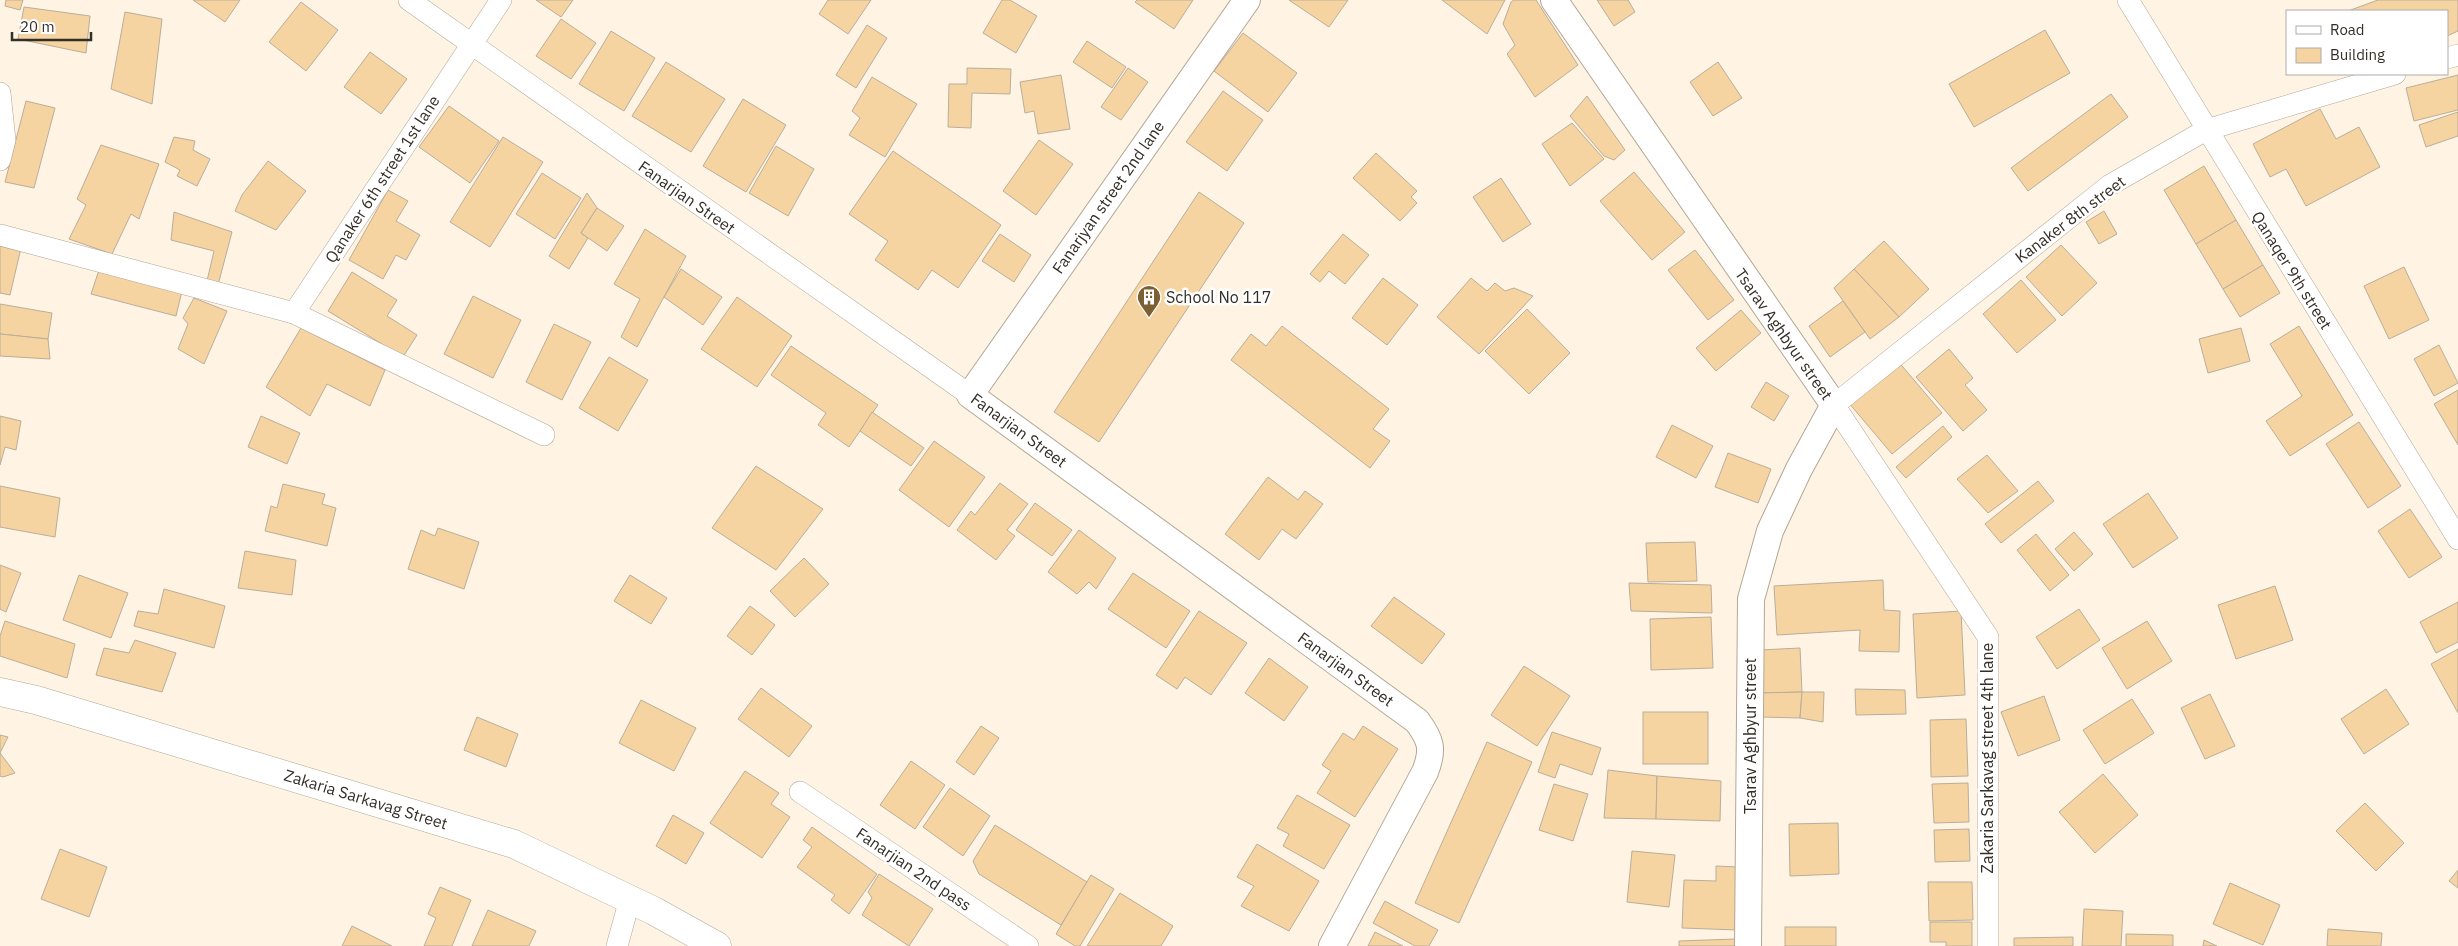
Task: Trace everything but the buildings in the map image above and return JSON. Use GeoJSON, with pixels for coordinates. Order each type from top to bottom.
{"type":"FeatureCollection","features":[{"type":"Feature","properties":{"kind":"main road","name":"Zakaria Sarkavag Street"},"geometry":{"type":"LineString","coordinates":[[0,692],[36,700],[514,844],[630,899],[717,946]]}},
{"type":"Feature","properties":{"kind":"street","name":"Fanarjian Street"},"geometry":{"type":"LineString","coordinates":[[409,0],[470,45],[970,395],[1417,721],[1431,747],[1430,760],[1332,946]]}},
{"type":"Feature","properties":{"kind":"street","name":"Qanaker 6th street 1st lane"},"geometry":{"type":"LineString","coordinates":[[294,313],[501,0]]}},
{"type":"Feature","properties":{"kind":"street","name":"Fanarjyan street 2nd lane"},"geometry":{"type":"LineString","coordinates":[[970,395],[1247,0]]}},
{"type":"Feature","properties":{"kind":"street","name":"Tsarav Aghbyur street"},"geometry":{"type":"LineString","coordinates":[[1554,0],[1834,405],[1799,470],[1770,532],[1751,599],[1748,946]]}},
{"type":"Feature","properties":{"kind":"street","name":"Qanaqer 9th street"},"geometry":{"type":"LineString","coordinates":[[2128,0],[2458,539]]}},
{"type":"Feature","properties":{"kind":"street","name":"Kanaker 8th street"},"geometry":{"type":"LineString","coordinates":[[1834,405],[2110,185],[2206,130],[2392,75]]}},
{"type":"Feature","properties":{"kind":"street"},"geometry":{"type":"LineString","coordinates":[[0,93],[5,140],[0,160]]}},
{"type":"Feature","properties":{"kind":"street"},"geometry":{"type":"LineString","coordinates":[[0,234],[294,313],[544,435]]}},
{"type":"Feature","properties":{"kind":"street","name":"Zakaria Sarkavag street 4th lane"},"geometry":{"type":"LineString","coordinates":[[1834,405],[1988,638],[1988,946]]}},
{"type":"Feature","properties":{"kind":"street","name":"Fanarjian 2nd pass"},"geometry":{"type":"LineString","coordinates":[[800,792],[1028,946]]}},
{"type":"Feature","properties":{"kind":"street"},"geometry":{"type":"LineString","coordinates":[[617,946],[630,899]]}},
{"type":"Feature","properties":{"kind":"place","name":"School No 117"},"geometry":{"type":"Point","coordinates":[1149,318]}}]}
